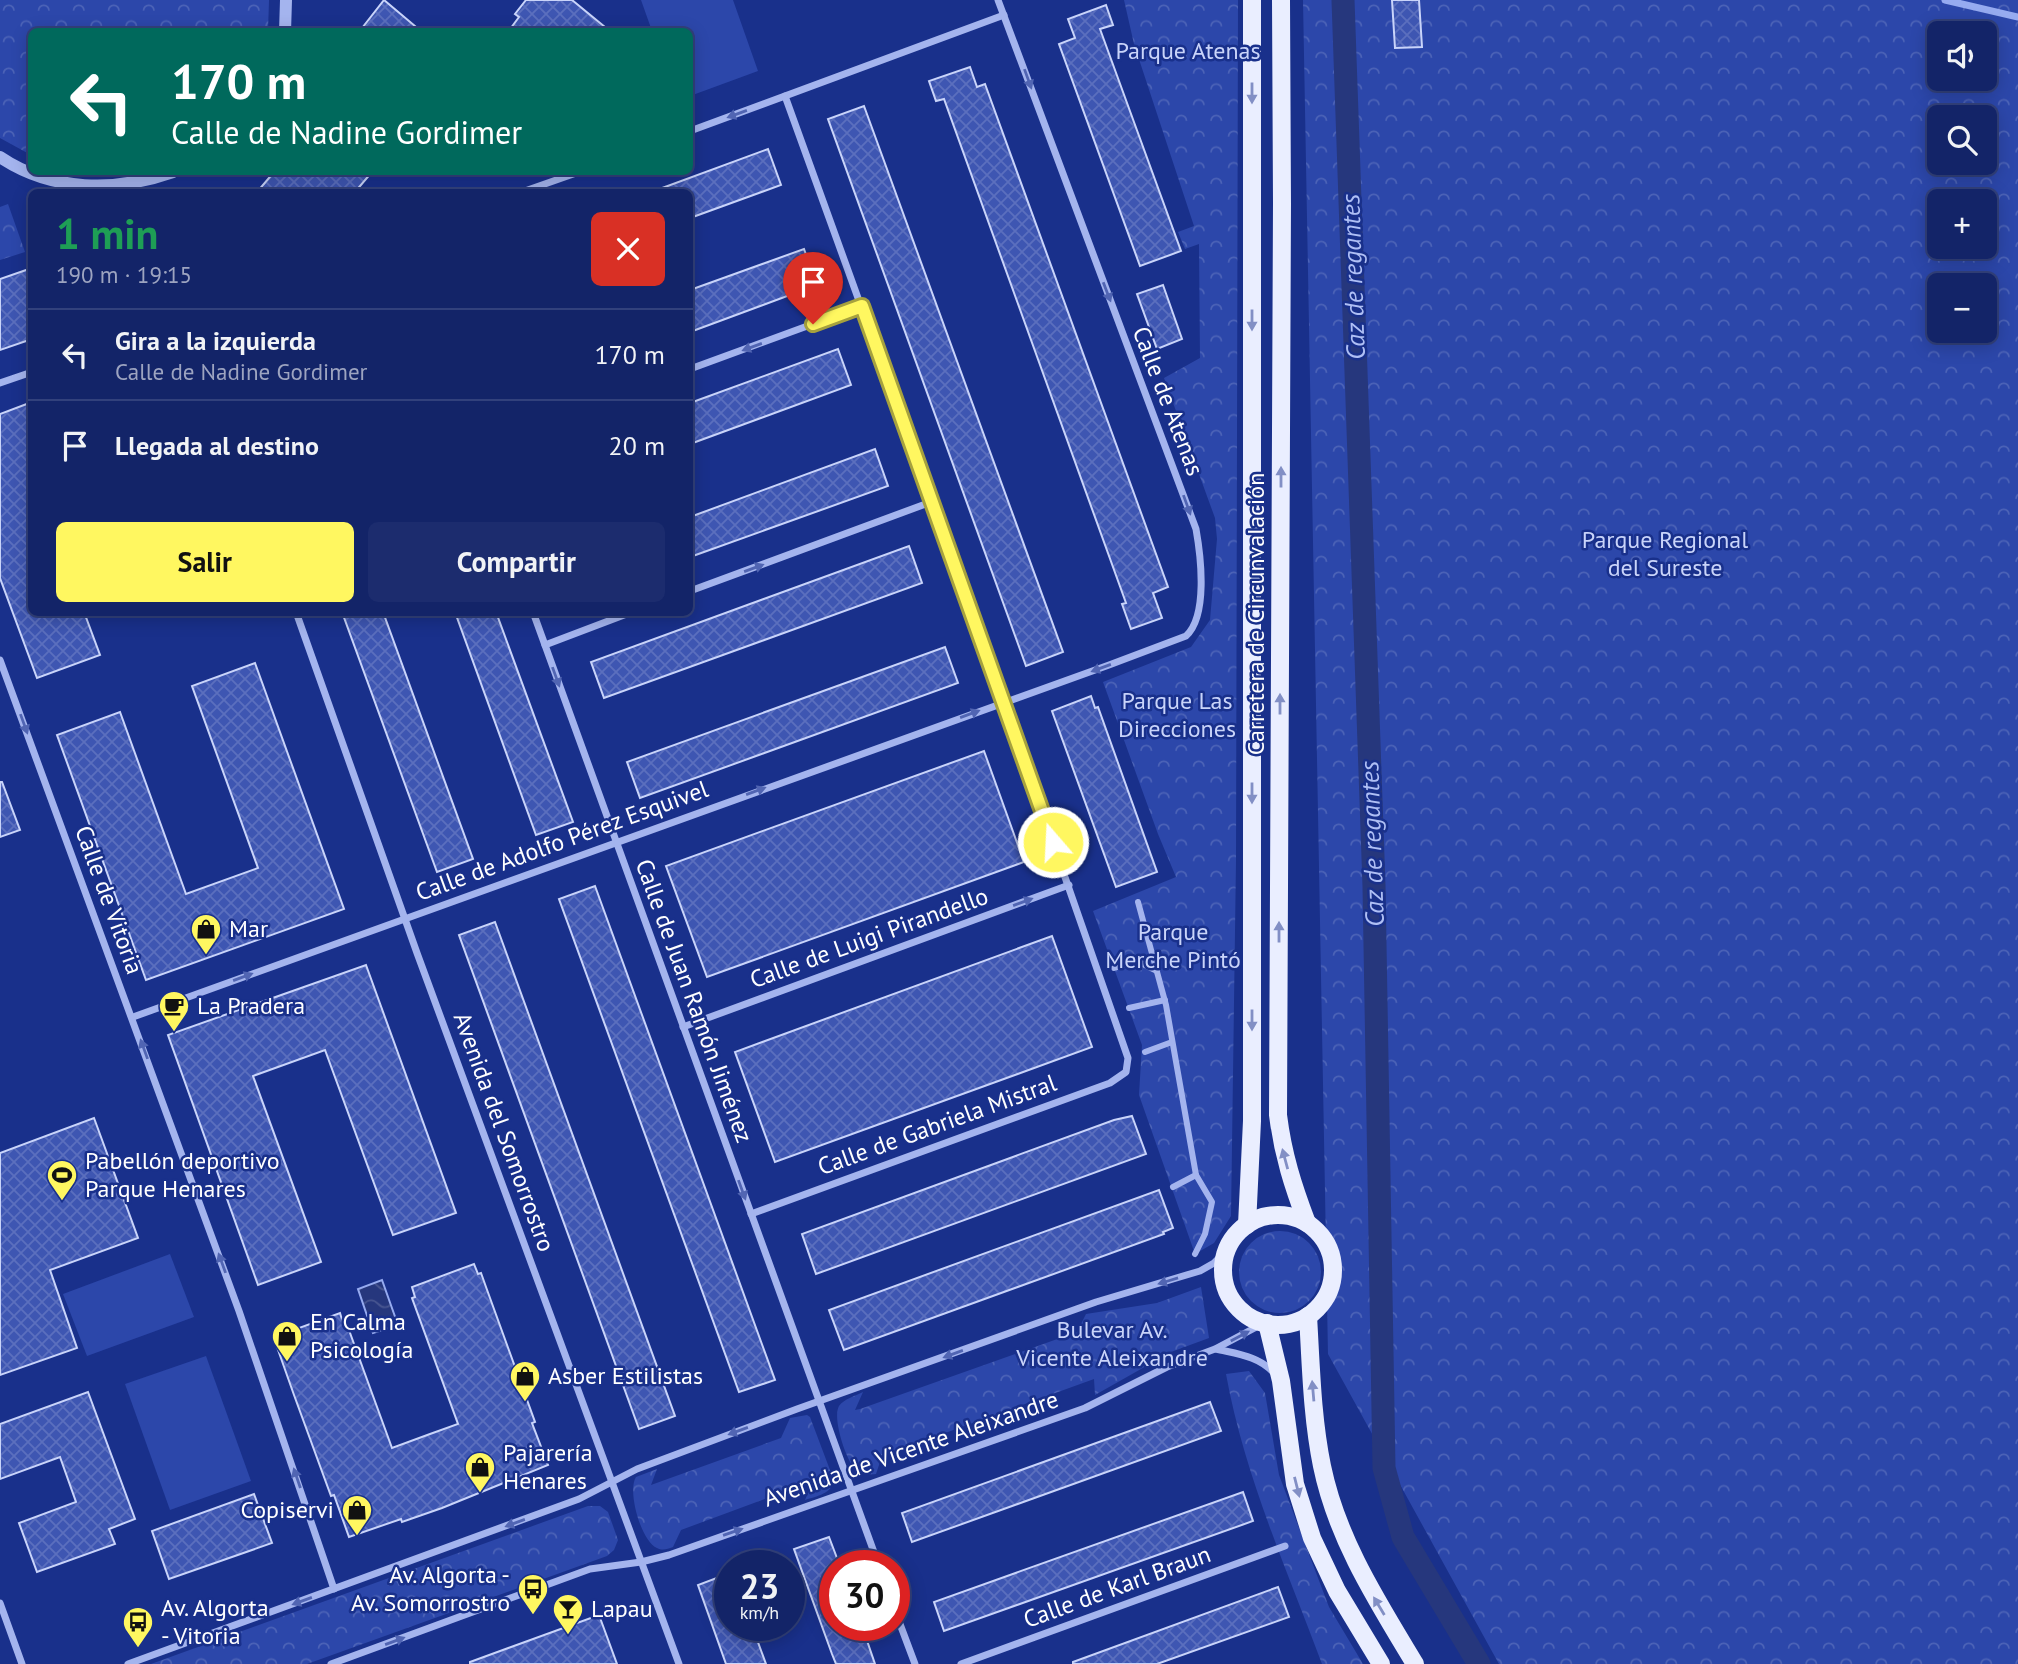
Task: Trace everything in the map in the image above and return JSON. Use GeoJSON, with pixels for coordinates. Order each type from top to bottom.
{"type":"FeatureCollection","features":[{"type":"Feature","properties":{"kind":"main road","name":"Carretera de Circunvalación"},"geometry":{"type":"LineString","coordinates":[[1247,1225],[1252,1121],[1252,0]]}},
{"type":"Feature","properties":{"kind":"main road","name":"Carretera de Circunvalación"},"geometry":{"type":"LineString","coordinates":[[1281,0],[1278,1115],[1282,1151],[1307,1223]]}},
{"type":"Feature","properties":{"kind":"main road"},"geometry":{"type":"LineString","coordinates":[[1271,1215],[1296,1217],[1307,1223],[1320,1233],[1333,1262],[1329,1293],[1320,1306],[1308,1316],[1287,1324],[1266,1323],[1244,1313],[1230,1295],[1224,1273],[1227,1250],[1232,1240],[1247,1225],[1271,1215]]}},
{"type":"Feature","properties":{"kind":"main road"},"geometry":{"type":"LineString","coordinates":[[1308,1316],[1316,1426],[1322,1467],[1331,1498],[1342,1531],[1366,1584],[1415,1664]]}},
{"type":"Feature","properties":{"kind":"main road"},"geometry":{"type":"LineString","coordinates":[[1266,1323],[1281,1381],[1295,1484],[1312,1538],[1337,1591],[1381,1664]]}},
{"type":"Feature","properties":{"kind":"street"},"geometry":{"type":"LineString","coordinates":[[285,28],[286,0]]}},
{"type":"Feature","properties":{"kind":"street","name":"Calle de Atenas"},"geometry":{"type":"LineString","coordinates":[[998,0],[1196,529],[1200,552],[1199,615],[1193,630],[1186,636],[1004,702]]}},
{"type":"Feature","properties":{"kind":"street"},"geometry":{"type":"LineString","coordinates":[[693,130],[1004,15]]}},
{"type":"Feature","properties":{"kind":"street"},"geometry":{"type":"LineString","coordinates":[[785,96],[1069,885]]}},
{"type":"Feature","properties":{"kind":"street"},"geometry":{"type":"LineString","coordinates":[[0,157],[28,171]]}},
{"type":"Feature","properties":{"kind":"street"},"geometry":{"type":"LineString","coordinates":[[39,175],[51,180],[94,187],[147,187],[168,175]]}},
{"type":"Feature","properties":{"kind":"street"},"geometry":{"type":"LineString","coordinates":[[531,189],[570,175]]}},
{"type":"Feature","properties":{"kind":"street"},"geometry":{"type":"LineString","coordinates":[[693,368],[862,306]]}},
{"type":"Feature","properties":{"kind":"street"},"geometry":{"type":"LineString","coordinates":[[0,383],[28,373]]}},
{"type":"Feature","properties":{"kind":"street"},"geometry":{"type":"LineString","coordinates":[[693,591],[931,502]]}},
{"type":"Feature","properties":{"kind":"street","name":"Avenida del Somorrostro"},"geometry":{"type":"LineString","coordinates":[[297,616],[405,919],[679,1664]]}},
{"type":"Feature","properties":{"kind":"street","name":"Calle de Juan Ramón Jiménez"},"geometry":{"type":"LineString","coordinates":[[534,616],[873,1550]]}},
{"type":"Feature","properties":{"kind":"street"},"geometry":{"type":"LineString","coordinates":[[545,645],[621,616]]}},
{"type":"Feature","properties":{"kind":"street","name":"Calle de Vitoria"},"geometry":{"type":"LineString","coordinates":[[0,660],[239,1311],[334,1589]]}},
{"type":"Feature","properties":{"kind":"street","name":"Calle de Adolfo Pérez Esquivel"},"geometry":{"type":"LineString","coordinates":[[133,1017],[1004,702]]}},
{"type":"Feature","properties":{"kind":"street","name":"Calle de Luigi Pirandello"},"geometry":{"type":"LineString","coordinates":[[683,1027],[1069,885]]}},
{"type":"Feature","properties":{"kind":"street","name":"Calle de Gabriela Mistral"},"geometry":{"type":"LineString","coordinates":[[751,1214],[1110,1083],[1126,1072],[1127,1051],[1069,885]]}},
{"type":"Feature","properties":{"kind":"street"},"geometry":{"type":"LineString","coordinates":[[1138,902],[1165,1000],[1196,1175],[1212,1202],[1205,1234],[1195,1254]]}},
{"type":"Feature","properties":{"kind":"street"},"geometry":{"type":"LineString","coordinates":[[1114,968],[1136,961],[1157,971]]}},
{"type":"Feature","properties":{"kind":"street"},"geometry":{"type":"LineString","coordinates":[[1129,1008],[1165,1000]]}},
{"type":"Feature","properties":{"kind":"street"},"geometry":{"type":"LineString","coordinates":[[1145,1052],[1172,1042]]}},
{"type":"Feature","properties":{"kind":"street"},"geometry":{"type":"LineString","coordinates":[[1172,1187],[1196,1175]]}},
{"type":"Feature","properties":{"kind":"street"},"geometry":{"type":"LineString","coordinates":[[128,1664],[579,1499],[636,1469],[1096,1302],[1200,1271],[1214,1263],[1227,1250]]}},
{"type":"Feature","properties":{"kind":"street","name":"Avenida de Vicente Aleixandre"},"geometry":{"type":"LineString","coordinates":[[331,1664],[590,1569],[641,1562],[668,1555],[1085,1408],[1167,1367],[1215,1349],[1266,1323]]}},
{"type":"Feature","properties":{"kind":"street"},"geometry":{"type":"LineString","coordinates":[[1215,1349],[1249,1356],[1268,1366],[1281,1381]]}},
{"type":"Feature","properties":{"kind":"street","name":"Calle de Karl Braun"},"geometry":{"type":"LineString","coordinates":[[961,1664],[1285,1546]]}},
{"type":"Feature","properties":{"kind":"street"},"geometry":{"type":"LineString","coordinates":[[0,1603],[22,1664]]}},
{"type":"Feature","properties":{"kind":"street"},"geometry":{"type":"LineString","coordinates":[[906,1641],[915,1664]]}},
{"type":"Feature","properties":{"kind":"green space"},"geometry":{"type":"Polygon","coordinates":[[[0,0],[269,0],[268,28],[28,28],[28,153],[0,138],[0,0]]]}},
{"type":"Feature","properties":{"kind":"green space"},"geometry":{"type":"Polygon","coordinates":[[[641,0],[733,0],[758,71],[693,95],[693,28],[651,28],[641,0]]]}},
{"type":"Feature","properties":{"kind":"green space"},"geometry":{"type":"Polygon","coordinates":[[[1124,0],[1238,0],[1236,860],[1231,1216],[1214,1243],[1195,1254],[1139,1095],[1142,1045],[1093,911],[1176,877],[1103,682],[1191,647],[1210,620],[1217,539],[1215,518],[1164,378],[1200,358],[1199,244],[1185,249],[1178,232],[1194,226],[1134,44],[1124,0]]]}},
{"type":"Feature","properties":{"kind":"green space","name":"Parque Regional del Sureste"},"geometry":{"type":"Polygon","coordinates":[[[1303,0],[2018,0],[2018,1664],[1499,1664],[1328,1354],[1303,0]]]}},
{"type":"Feature","properties":{"kind":"green space"},"geometry":{"type":"Polygon","coordinates":[[[8,204],[25,252],[0,260],[0,207],[8,204]]]}},
{"type":"Feature","properties":{"kind":"green space","name":"Bulevar Av. Vicente Aleixandre"},"geometry":{"type":"Polygon","coordinates":[[[1280,1231],[1296,1235],[1309,1243],[1317,1256],[1321,1272],[1317,1288],[1309,1301],[1296,1309],[1280,1313],[1264,1309],[1251,1301],[1243,1288],[1239,1272],[1243,1256],[1251,1243],[1264,1235],[1280,1231]]]}},
{"type":"Feature","properties":{"kind":"green space"},"geometry":{"type":"Polygon","coordinates":[[[170,1254],[194,1317],[87,1356],[63,1294],[170,1254]]]}},
{"type":"Feature","properties":{"kind":"green space","name":"Bulevar Av. Vicente Aleixandre"},"geometry":{"type":"Polygon","coordinates":[[[1201,1287],[1209,1338],[1171,1352],[1095,1395],[1094,1379],[882,1456],[876,1474],[857,1471],[851,1464],[837,1420],[839,1406],[850,1398],[863,1392],[855,1410],[860,1409],[1077,1332],[1086,1314],[1157,1303],[1201,1287]]]}},
{"type":"Feature","properties":{"kind":"green space"},"geometry":{"type":"Polygon","coordinates":[[[206,1356],[251,1481],[170,1510],[125,1384],[206,1356]]]}},
{"type":"Feature","properties":{"kind":"green space"},"geometry":{"type":"Polygon","coordinates":[[[1249,1371],[1265,1393],[1279,1475],[1329,1607],[1363,1664],[1322,1664],[1255,1485],[1234,1411],[1226,1374],[1249,1371]]]}},
{"type":"Feature","properties":{"kind":"green space"},"geometry":{"type":"Polygon","coordinates":[[[807,1415],[833,1478],[828,1490],[805,1500],[813,1481],[681,1530],[673,1547],[661,1549],[651,1544],[641,1526],[634,1504],[636,1477],[657,1469],[651,1485],[781,1438],[790,1418],[807,1415]]]}},
{"type":"Feature","properties":{"kind":"green space"},"geometry":{"type":"Polygon","coordinates":[[[588,1506],[600,1506],[608,1512],[618,1540],[614,1550],[607,1556],[307,1664],[151,1664],[588,1506]]]}},
{"type":"Feature","properties":{"kind":"water"},"geometry":{"type":"Polygon","coordinates":[[[382,1280],[398,1325],[373,1333],[358,1289],[382,1280]]]}},
{"type":"Feature","properties":{"kind":"building"},"geometry":{"type":"Polygon","coordinates":[[[384,0],[417,28],[362,28],[384,0]]]}},
{"type":"Feature","properties":{"kind":"building"},"geometry":{"type":"Polygon","coordinates":[[[526,0],[572,0],[606,28],[511,28],[519,17],[515,14],[526,0]]]}},
{"type":"Feature","properties":{"kind":"building"},"geometry":{"type":"Polygon","coordinates":[[[1392,0],[1419,0],[1422,47],[1395,48],[1392,0]]]}},
{"type":"Feature","properties":{"kind":"building"},"geometry":{"type":"Polygon","coordinates":[[[1106,5],[1113,25],[1100,29],[1181,251],[1140,266],[1059,44],[1075,38],[1068,19],[1106,5]]]}},
{"type":"Feature","properties":{"kind":"building"},"geometry":{"type":"Polygon","coordinates":[[[970,67],[977,87],[985,84],[1168,587],[1153,593],[1162,618],[1131,629],[1122,604],[1126,603],[944,99],[936,101],[929,81],[970,67]]]}},
{"type":"Feature","properties":{"kind":"building"},"geometry":{"type":"Polygon","coordinates":[[[864,106],[1063,652],[1026,666],[828,119],[864,106]]]}},
{"type":"Feature","properties":{"kind":"building"},"geometry":{"type":"Polygon","coordinates":[[[768,149],[781,185],[693,217],[693,189],[659,189],[768,149]]]}},
{"type":"Feature","properties":{"kind":"building"},"geometry":{"type":"Polygon","coordinates":[[[271,175],[369,175],[358,189],[260,189],[271,175]]]}},
{"type":"Feature","properties":{"kind":"building"},"geometry":{"type":"Polygon","coordinates":[[[804,249],[817,285],[693,331],[693,289],[804,249]]]}},
{"type":"Feature","properties":{"kind":"building"},"geometry":{"type":"Polygon","coordinates":[[[28,269],[28,340],[0,350],[0,279],[28,269]]]}},
{"type":"Feature","properties":{"kind":"building"},"geometry":{"type":"Polygon","coordinates":[[[1163,285],[1182,339],[1157,349],[1137,294],[1163,285]]]}},
{"type":"Feature","properties":{"kind":"building"},"geometry":{"type":"Polygon","coordinates":[[[838,349],[851,385],[693,443],[693,402],[838,349]]]}},
{"type":"Feature","properties":{"kind":"building"},"geometry":{"type":"Polygon","coordinates":[[[28,404],[28,616],[85,616],[100,655],[37,678],[0,578],[0,414],[28,404]]]}},
{"type":"Feature","properties":{"kind":"building"},"geometry":{"type":"Polygon","coordinates":[[[875,449],[888,486],[693,556],[693,516],[875,449]]]}},
{"type":"Feature","properties":{"kind":"building"},"geometry":{"type":"Polygon","coordinates":[[[909,546],[922,583],[604,698],[591,662],[909,546]]]}},
{"type":"Feature","properties":{"kind":"building"},"geometry":{"type":"Polygon","coordinates":[[[343,616],[384,616],[473,859],[437,872],[343,616]]]}},
{"type":"Feature","properties":{"kind":"building"},"geometry":{"type":"Polygon","coordinates":[[[456,616],[497,616],[573,822],[536,835],[456,616]]]}},
{"type":"Feature","properties":{"kind":"building"},"geometry":{"type":"Polygon","coordinates":[[[945,647],[958,683],[640,798],[627,762],[945,647]]]}},
{"type":"Feature","properties":{"kind":"building"},"geometry":{"type":"Polygon","coordinates":[[[255,663],[344,909],[146,980],[57,735],[120,712],[186,894],[258,868],[192,686],[255,663]]]}},
{"type":"Feature","properties":{"kind":"building"},"geometry":{"type":"Polygon","coordinates":[[[1091,696],[1095,708],[1098,707],[1157,872],[1116,887],[1052,711],[1091,696]]]}},
{"type":"Feature","properties":{"kind":"building"},"geometry":{"type":"Polygon","coordinates":[[[984,751],[1024,862],[707,977],[666,866],[984,751]]]}},
{"type":"Feature","properties":{"kind":"building"},"geometry":{"type":"Polygon","coordinates":[[[0,782],[20,830],[0,837],[0,782]]]}},
{"type":"Feature","properties":{"kind":"building"},"geometry":{"type":"Polygon","coordinates":[[[595,886],[775,1380],[739,1392],[559,899],[595,886]]]}},
{"type":"Feature","properties":{"kind":"building"},"geometry":{"type":"Polygon","coordinates":[[[495,922],[675,1416],[639,1429],[459,935],[495,922]]]}},
{"type":"Feature","properties":{"kind":"building"},"geometry":{"type":"Polygon","coordinates":[[[1052,936],[1092,1047],[775,1162],[735,1052],[1052,936]]]}},
{"type":"Feature","properties":{"kind":"building"},"geometry":{"type":"Polygon","coordinates":[[[366,965],[456,1213],[393,1235],[325,1050],[253,1076],[321,1262],[258,1285],[168,1035],[366,965]]]}},
{"type":"Feature","properties":{"kind":"building"},"geometry":{"type":"Polygon","coordinates":[[[1132,1116],[1146,1154],[816,1274],[802,1234],[1114,1120],[1132,1116]]]}},
{"type":"Feature","properties":{"kind":"building","name":"Pabellón deportivo Parque Henares"},"geometry":{"type":"Polygon","coordinates":[[[94,1118],[138,1238],[50,1270],[77,1348],[0,1375],[0,1153],[94,1118]]]}},
{"type":"Feature","properties":{"kind":"building"},"geometry":{"type":"Polygon","coordinates":[[[1159,1190],[1173,1228],[1163,1232],[1164,1234],[844,1350],[829,1310],[1159,1190]]]}},
{"type":"Feature","properties":{"kind":"building"},"geometry":{"type":"Polygon","coordinates":[[[474,1264],[478,1274],[481,1273],[548,1465],[442,1508],[349,1537],[294,1395],[277,1347],[280,1346],[277,1336],[340,1313],[343,1323],[346,1322],[392,1448],[458,1424],[412,1298],[415,1297],[412,1287],[474,1264]]]}},
{"type":"Feature","properties":{"kind":"building"},"geometry":{"type":"Polygon","coordinates":[[[88,1392],[135,1519],[109,1529],[115,1544],[37,1572],[19,1523],[76,1502],[60,1457],[0,1479],[0,1424],[88,1392]]]}},
{"type":"Feature","properties":{"kind":"building"},"geometry":{"type":"Polygon","coordinates":[[[1210,1402],[1221,1431],[912,1542],[902,1513],[1210,1402]]]}},
{"type":"Feature","properties":{"kind":"building"},"geometry":{"type":"Polygon","coordinates":[[[1243,1492],[1253,1521],[944,1631],[934,1602],[1243,1492]]]}},
{"type":"Feature","properties":{"kind":"building"},"geometry":{"type":"Polygon","coordinates":[[[254,1494],[272,1543],[169,1579],[152,1531],[254,1494]]]}},
{"type":"Feature","properties":{"kind":"building"},"geometry":{"type":"Polygon","coordinates":[[[829,1537],[834,1550],[819,1550],[819,1618],[805,1579],[805,1550],[794,1549],[829,1537]]]}},
{"type":"Feature","properties":{"kind":"building"},"geometry":{"type":"Polygon","coordinates":[[[714,1579],[714,1630],[698,1585],[714,1579]]]}},
{"type":"Feature","properties":{"kind":"building"},"geometry":{"type":"Polygon","coordinates":[[[1278,1587],[1289,1617],[1157,1664],[1073,1664],[1073,1662],[1278,1587]]]}},
{"type":"Feature","properties":{"kind":"building"},"geometry":{"type":"Polygon","coordinates":[[[599,1615],[617,1664],[470,1664],[470,1662],[599,1615]]]}},
{"type":"Feature","properties":{"kind":"building"},"geometry":{"type":"Polygon","coordinates":[[[718,1641],[758,1641],[766,1664],[726,1664],[718,1641]]]}},
{"type":"Feature","properties":{"kind":"building"},"geometry":{"type":"Polygon","coordinates":[[[827,1641],[867,1641],[875,1664],[836,1664],[827,1641]]]}},
{"type":"Feature","properties":{"kind":"waterway","name":"Caz de regantes"},"geometry":{"type":"LineString","coordinates":[[1343,0],[1374,886],[1384,1468],[1403,1537],[1479,1664]]}},
{"type":"Feature","properties":{"kind":"waterway","name":"Caz de regantes"},"geometry":{"type":"LineString","coordinates":[[1945,0],[2018,17]]}},
{"type":"Feature","properties":{"kind":"place","name":"Mar"},"geometry":{"type":"Point","coordinates":[206,956]}},
{"type":"Feature","properties":{"kind":"place","name":"La Pradera"},"geometry":{"type":"Point","coordinates":[174,1033]}},
{"type":"Feature","properties":{"kind":"place","name":"Pabellón deportivo Parque Henares"},"geometry":{"type":"Point","coordinates":[62,1202]}},
{"type":"Feature","properties":{"kind":"place","name":"En Calma Psicología"},"geometry":{"type":"Point","coordinates":[287,1363]}},
{"type":"Feature","properties":{"kind":"place","name":"Asber Estilistas"},"geometry":{"type":"Point","coordinates":[525,1403]}},
{"type":"Feature","properties":{"kind":"place","name":"Pajarería Henares"},"geometry":{"type":"Point","coordinates":[480,1494]}},
{"type":"Feature","properties":{"kind":"place","name":"Copiservi"},"geometry":{"type":"Point","coordinates":[357,1537]}},
{"type":"Feature","properties":{"kind":"place","name":"Av. Algorta - Av. Somorrostro"},"geometry":{"type":"Point","coordinates":[533,1616]}},
{"type":"Feature","properties":{"kind":"place","name":"Lapau"},"geometry":{"type":"Point","coordinates":[568,1636]}},
{"type":"Feature","properties":{"kind":"place","name":"Av. Algorta - Vitoria"},"geometry":{"type":"Point","coordinates":[138,1649]}},
{"type":"Feature","properties":{"kind":"route"},"geometry":{"type":"LineString","coordinates":[[813,324],[862,306],[1053,842]]}},
{"type":"Feature","properties":{"kind":"park label","name":"Parque Atenas"},"geometry":{"type":"Point","coordinates":[1188,51]}},
{"type":"Feature","properties":{"kind":"park label","name":"Parque Las Direcciones"},"geometry":{"type":"Point","coordinates":[1177,715]}},
{"type":"Feature","properties":{"kind":"park label","name":"Parque Merche Pintó"},"geometry":{"type":"Point","coordinates":[1173,946]}}]}
